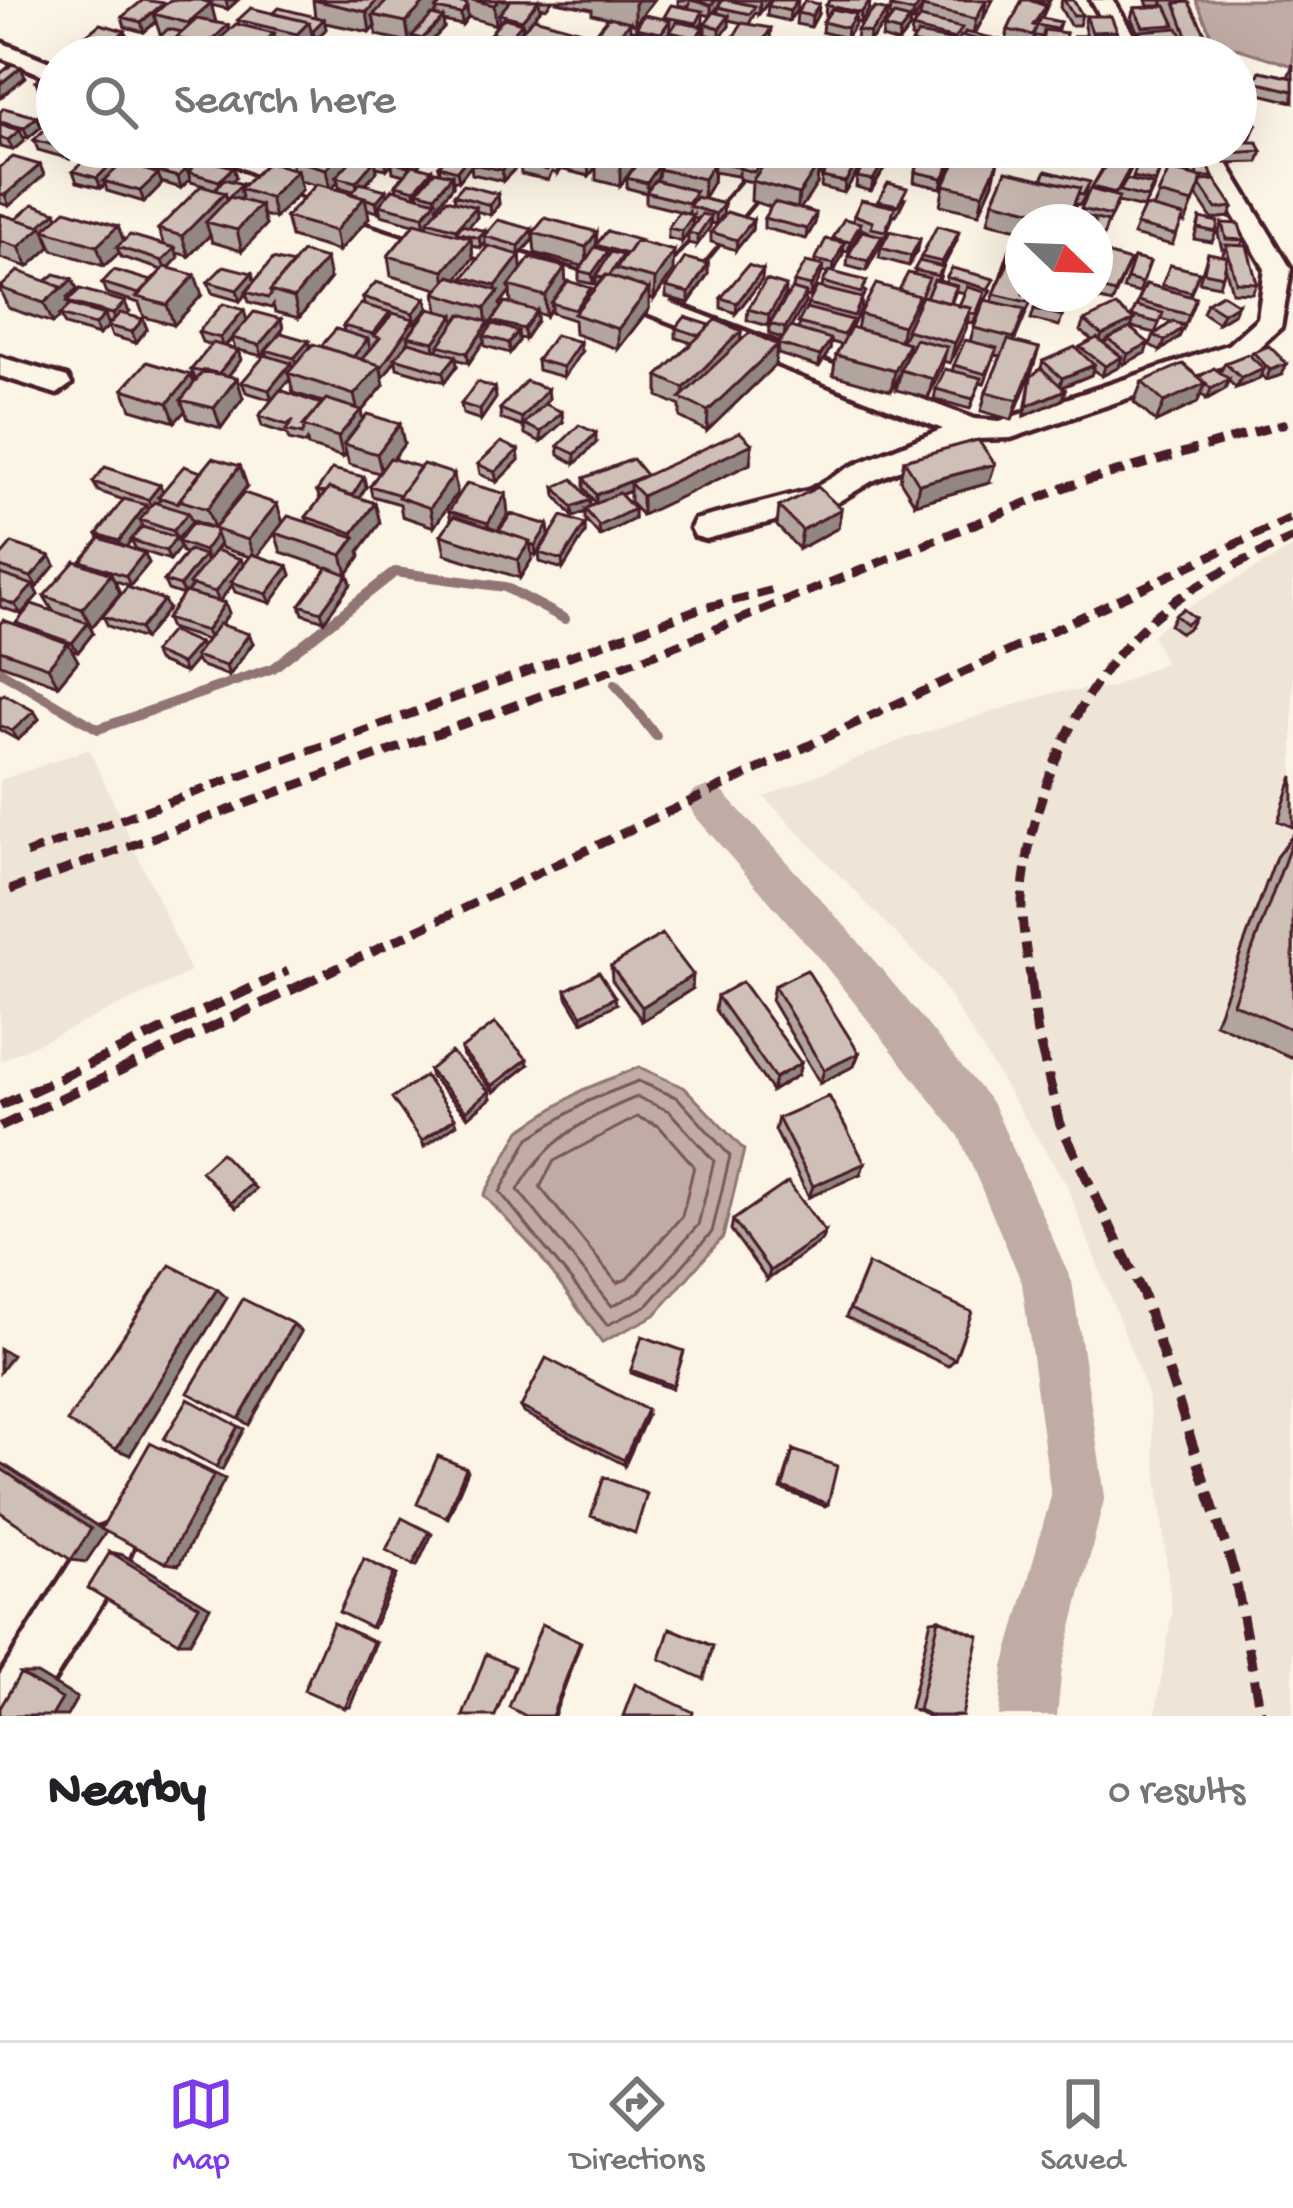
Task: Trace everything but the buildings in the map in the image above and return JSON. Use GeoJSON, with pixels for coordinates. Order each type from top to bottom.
{"type":"FeatureCollection","features":[{"type":"Feature","properties":{"kind":"street"},"geometry":{"type":"LineString","coordinates":[[1102,0],[1123,36]]}},
{"type":"Feature","properties":{"kind":"street"},"geometry":{"type":"LineString","coordinates":[[0,49],[36,68]]}},
{"type":"Feature","properties":{"kind":"street"},"geometry":{"type":"LineString","coordinates":[[0,69],[36,75]]}},
{"type":"Feature","properties":{"kind":"street"},"geometry":{"type":"LineString","coordinates":[[256,168],[438,247],[652,305],[971,429],[1001,430],[1238,351],[1271,321],[1278,269],[1218,168]]}},
{"type":"Feature","properties":{"kind":"street"},"geometry":{"type":"LineString","coordinates":[[652,305],[768,168]]}},
{"type":"Feature","properties":{"kind":"street"},"geometry":{"type":"LineString","coordinates":[[0,366],[57,384]]}},
{"type":"Feature","properties":{"kind":"street"},"geometry":{"type":"LineString","coordinates":[[706,528],[820,498],[861,474],[971,429]]}},
{"type":"Feature","properties":{"kind":"street"},"geometry":{"type":"LineString","coordinates":[[3,1716],[109,1548]]}},
{"type":"Feature","properties":{"kind":"shaded area"},"geometry":{"type":"Polygon","coordinates":[[[1293,547],[1293,1716],[1155,1716],[1172,1613],[1148,1394],[1066,1184],[936,975],[764,797],[904,739],[1057,692],[1111,688],[1165,662],[1152,635],[1181,611],[1293,547]]]}},
{"type":"Feature","properties":{"kind":"shaded area"},"geometry":{"type":"Polygon","coordinates":[[[89,749],[191,972],[0,1061],[0,780],[89,749]]]}},
{"type":"Feature","properties":{"kind":"water"},"geometry":{"type":"Polygon","coordinates":[[[1196,0],[1293,0],[1293,66],[1257,55],[1257,36],[1212,36],[1196,0]]]}},
{"type":"Feature","properties":{"kind":"water"},"geometry":{"type":"Polygon","coordinates":[[[639,1067],[685,1088],[744,1150],[723,1237],[655,1315],[602,1342],[537,1252],[484,1195],[520,1130],[582,1090],[639,1067]]]}},
{"type":"Feature","properties":{"kind":"waterway"},"geometry":{"type":"LineString","coordinates":[[0,671],[98,729],[273,668],[395,572],[505,587],[565,619]]}},
{"type":"Feature","properties":{"kind":"waterway"},"geometry":{"type":"LineString","coordinates":[[615,684],[656,736]]}},
{"type":"Feature","properties":{"kind":"waterway"},"geometry":{"type":"LineString","coordinates":[[708,803],[838,949],[976,1120],[1047,1282],[1078,1496],[1033,1667],[1028,1716]]}},
{"type":"Feature","properties":{"kind":"railway"},"geometry":{"type":"LineString","coordinates":[[1276,426],[1293,421]]}},
{"type":"Feature","properties":{"kind":"railway"},"geometry":{"type":"LineString","coordinates":[[10,890],[652,655],[1068,486],[1286,423]]}},
{"type":"Feature","properties":{"kind":"railway"},"geometry":{"type":"LineString","coordinates":[[303,984],[1293,517]]}},
{"type":"Feature","properties":{"kind":"railway"},"geometry":{"type":"LineString","coordinates":[[1031,984],[1022,911],[1027,861],[1048,780],[1084,703],[1134,636],[1164,609],[1210,578],[1293,538]]}},
{"type":"Feature","properties":{"kind":"railway"},"geometry":{"type":"LineString","coordinates":[[26,854],[693,611],[778,589]]}},
{"type":"Feature","properties":{"kind":"railway"},"geometry":{"type":"LineString","coordinates":[[260,984],[288,971]]}},
{"type":"Feature","properties":{"kind":"railway"},"geometry":{"type":"LineString","coordinates":[[0,1106],[267,981]]}},
{"type":"Feature","properties":{"kind":"railway"},"geometry":{"type":"LineString","coordinates":[[0,1127],[310,981]]}},
{"type":"Feature","properties":{"kind":"railway"},"geometry":{"type":"LineString","coordinates":[[1031,981],[1037,1031],[1060,1123],[1143,1294],[1234,1571],[1261,1716]]}}]}
